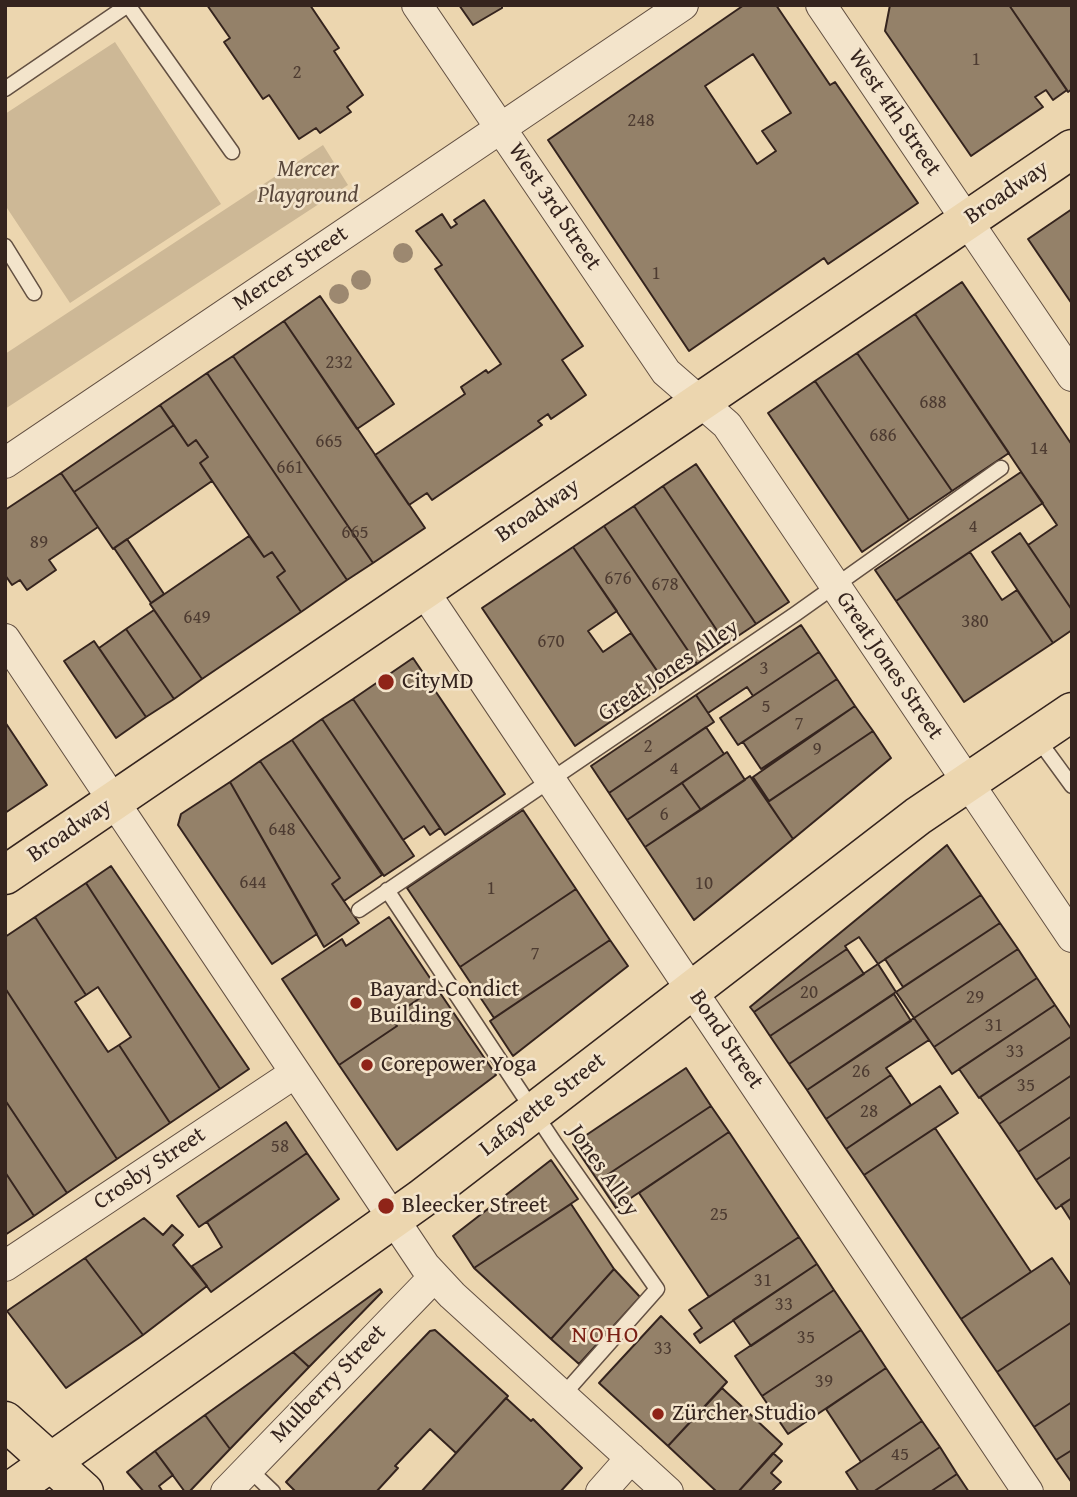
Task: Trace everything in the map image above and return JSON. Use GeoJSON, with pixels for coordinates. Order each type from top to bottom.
{"type":"FeatureCollection","features":[{"type":"Feature","properties":{"kind":"main road","name":"Broadway"},"geometry":{"type":"LineString","coordinates":[[5,875],[1072,149]]}},
{"type":"Feature","properties":{"kind":"main road","name":"Lafayette Street"},"geometry":{"type":"LineString","coordinates":[[9,1492],[393,1219],[918,816],[1072,712]]}},
{"type":"Feature","properties":{"kind":"main road"},"geometry":{"type":"LineString","coordinates":[[5,1421],[84,1492]]}},
{"type":"Feature","properties":{"kind":"street","name":"West 3rd Street"},"geometry":{"type":"LineString","coordinates":[[417,5],[666,372],[701,400]]}},
{"type":"Feature","properties":{"kind":"street","name":"Mercer Street"},"geometry":{"type":"LineString","coordinates":[[5,463],[683,5]]}},
{"type":"Feature","properties":{"kind":"street","name":"West 4th Street"},"geometry":{"type":"LineString","coordinates":[[821,5],[1072,376]]}},
{"type":"Feature","properties":{"kind":"street","name":"Great Jones Street"},"geometry":{"type":"LineString","coordinates":[[701,400],[727,425],[1072,937]]}},
{"type":"Feature","properties":{"kind":"street","name":"Bond Street"},"geometry":{"type":"LineString","coordinates":[[423,590],[1028,1492]]}},
{"type":"Feature","properties":{"kind":"street"},"geometry":{"type":"LineString","coordinates":[[5,639],[434,1277],[668,1492]]}},
{"type":"Feature","properties":{"kind":"street","name":"Crosby Street"},"geometry":{"type":"LineString","coordinates":[[5,1266],[295,1073]]}},
{"type":"Feature","properties":{"kind":"street","name":"Mulberry Street"},"geometry":{"type":"LineString","coordinates":[[226,1492],[434,1277]]}},
{"type":"Feature","properties":{"kind":"street"},"geometry":{"type":"LineString","coordinates":[[601,1492],[631,1458]]}},
{"type":"Feature","properties":{"kind":"lane"},"geometry":{"type":"LineString","coordinates":[[5,89],[128,5],[232,152]]}},
{"type":"Feature","properties":{"kind":"lane"},"geometry":{"type":"LineString","coordinates":[[5,246],[34,293]]}},
{"type":"Feature","properties":{"kind":"lane","name":"Great Jones Alley"},"geometry":{"type":"LineString","coordinates":[[359,909],[835,586],[1001,468]]}},
{"type":"Feature","properties":{"kind":"lane"},"geometry":{"type":"LineString","coordinates":[[1037,736],[1072,786]]}},
{"type":"Feature","properties":{"kind":"lane","name":"Jones Alley"},"geometry":{"type":"LineString","coordinates":[[387,890],[534,1112],[657,1289],[563,1395]]}},
{"type":"Feature","properties":{"kind":"lane"},"geometry":{"type":"LineString","coordinates":[[248,1468],[273,1492]]}},
{"type":"Feature","properties":{"kind":"green space"},"geometry":{"type":"Polygon","coordinates":[[[115,42],[221,204],[70,303],[5,205],[5,114],[115,42]]]}},
{"type":"Feature","properties":{"kind":"green space","name":"Mercer Playground"},"geometry":{"type":"Polygon","coordinates":[[[323,145],[348,185],[5,409],[5,354],[323,145]]]}},
{"type":"Feature","properties":{"kind":"building"},"geometry":{"type":"Polygon","coordinates":[[[207,5],[310,5],[339,48],[334,51],[363,95],[347,107],[351,112],[320,133],[316,128],[299,139],[269,95],[263,99],[224,42],[230,38],[207,5]]]}},
{"type":"Feature","properties":{"kind":"building"},"geometry":{"type":"Polygon","coordinates":[[[459,5],[502,5],[502,8],[473,25],[459,5]]]}},
{"type":"Feature","properties":{"kind":"building"},"geometry":{"type":"Polygon","coordinates":[[[744,5],[776,5],[830,85],[835,82],[918,203],[828,264],[824,258],[689,351],[548,140],[744,5]],[[753,54],[705,86],[757,164],[776,151],[762,131],[791,113],[753,54]]]}},
{"type":"Feature","properties":{"kind":"building"},"geometry":{"type":"Polygon","coordinates":[[[890,5],[1009,5],[1067,90],[1053,100],[1046,90],[1035,97],[1043,107],[971,156],[885,31],[890,5]]]}},
{"type":"Feature","properties":{"kind":"building"},"geometry":{"type":"Polygon","coordinates":[[[1009,5],[1072,5],[1072,89],[1068,92],[1009,5]]]}},
{"type":"Feature","properties":{"kind":"building"},"geometry":{"type":"Polygon","coordinates":[[[484,200],[583,346],[562,360],[586,395],[551,419],[548,414],[538,421],[542,425],[432,500],[427,493],[409,505],[375,455],[465,394],[461,387],[486,370],[488,373],[501,364],[435,269],[442,265],[416,231],[442,214],[451,228],[457,224],[454,220],[484,200]]]}},
{"type":"Feature","properties":{"kind":"building"},"geometry":{"type":"Polygon","coordinates":[[[1072,209],[1072,304],[1028,239],[1072,209]]]}},
{"type":"Feature","properties":{"kind":"building"},"geometry":{"type":"Polygon","coordinates":[[[962,282],[1072,445],[1072,610],[1028,545],[1057,525],[915,314],[962,282]]]}},
{"type":"Feature","properties":{"kind":"building"},"geometry":{"type":"Polygon","coordinates":[[[320,296],[394,404],[357,429],[284,321],[320,296]]]}},
{"type":"Feature","properties":{"kind":"building"},"geometry":{"type":"Polygon","coordinates":[[[915,314],[1009,453],[952,491],[857,353],[915,314]]]}},
{"type":"Feature","properties":{"kind":"building"},"geometry":{"type":"Polygon","coordinates":[[[284,321],[425,528],[373,563],[233,356],[284,321]]]}},
{"type":"Feature","properties":{"kind":"building"},"geometry":{"type":"Polygon","coordinates":[[[857,353],[952,491],[909,520],[815,381],[857,353]]]}},
{"type":"Feature","properties":{"kind":"building"},"geometry":{"type":"Polygon","coordinates":[[[233,356],[373,563],[347,580],[207,373],[233,356]]]}},
{"type":"Feature","properties":{"kind":"building"},"geometry":{"type":"Polygon","coordinates":[[[207,373],[347,580],[301,612],[277,577],[285,571],[272,552],[264,557],[200,463],[208,457],[196,440],[188,446],[160,405],[207,373]]]}},
{"type":"Feature","properties":{"kind":"building"},"geometry":{"type":"Polygon","coordinates":[[[815,381],[909,520],[862,552],[768,413],[815,381]]]}},
{"type":"Feature","properties":{"kind":"building"},"geometry":{"type":"Polygon","coordinates":[[[160,405],[174,425],[74,492],[61,473],[160,405]]]}},
{"type":"Feature","properties":{"kind":"building"},"geometry":{"type":"Polygon","coordinates":[[[174,425],[188,446],[196,440],[208,457],[200,463],[212,481],[113,549],[74,492],[174,425]]]}},
{"type":"Feature","properties":{"kind":"building"},"geometry":{"type":"Polygon","coordinates":[[[696,464],[789,602],[756,624],[663,486],[696,464]]]}},
{"type":"Feature","properties":{"kind":"building"},"geometry":{"type":"Polygon","coordinates":[[[1021,472],[1043,503],[896,601],[875,570],[1021,472]]]}},
{"type":"Feature","properties":{"kind":"building"},"geometry":{"type":"Polygon","coordinates":[[[61,473],[98,527],[49,560],[56,570],[27,590],[20,580],[12,585],[5,575],[5,510],[61,473]]]}},
{"type":"Feature","properties":{"kind":"building"},"geometry":{"type":"Polygon","coordinates":[[[663,486],[756,624],[726,644],[634,506],[663,486]]]}},
{"type":"Feature","properties":{"kind":"building"},"geometry":{"type":"Polygon","coordinates":[[[634,506],[726,644],[697,664],[604,526],[634,506]]]}},
{"type":"Feature","properties":{"kind":"building"},"geometry":{"type":"Polygon","coordinates":[[[604,526],[697,664],[666,684],[573,547],[604,526]]]}},
{"type":"Feature","properties":{"kind":"building"},"geometry":{"type":"Polygon","coordinates":[[[1020,533],[1072,610],[1072,630],[1053,643],[992,552],[1020,533]]]}},
{"type":"Feature","properties":{"kind":"building"},"geometry":{"type":"Polygon","coordinates":[[[249,536],[264,557],[272,552],[285,571],[277,577],[301,612],[202,679],[150,604],[249,536]]]}},
{"type":"Feature","properties":{"kind":"building"},"geometry":{"type":"Polygon","coordinates":[[[127,539],[164,594],[151,603],[114,548],[127,539]]]}},
{"type":"Feature","properties":{"kind":"building"},"geometry":{"type":"Polygon","coordinates":[[[573,547],[617,611],[588,631],[603,652],[631,633],[666,684],[575,746],[482,608],[573,547]]]}},
{"type":"Feature","properties":{"kind":"building"},"geometry":{"type":"Polygon","coordinates":[[[970,552],[1002,600],[1017,590],[1053,643],[964,702],[896,601],[970,552]]]}},
{"type":"Feature","properties":{"kind":"building"},"geometry":{"type":"Polygon","coordinates":[[[154,610],[202,679],[174,699],[126,629],[154,610]]]}},
{"type":"Feature","properties":{"kind":"building"},"geometry":{"type":"Polygon","coordinates":[[[801,625],[819,652],[753,696],[747,687],[708,713],[696,695],[801,625]]]}},
{"type":"Feature","properties":{"kind":"building"},"geometry":{"type":"Polygon","coordinates":[[[126,629],[174,699],[146,717],[99,648],[126,629]]]}},
{"type":"Feature","properties":{"kind":"building"},"geometry":{"type":"Polygon","coordinates":[[[94,641],[146,717],[116,738],[64,661],[94,641]]]}},
{"type":"Feature","properties":{"kind":"building"},"geometry":{"type":"Polygon","coordinates":[[[819,652],[837,679],[738,745],[720,718],[819,652]]]}},
{"type":"Feature","properties":{"kind":"building"},"geometry":{"type":"Polygon","coordinates":[[[413,658],[505,794],[445,835],[353,699],[413,658]]]}},
{"type":"Feature","properties":{"kind":"building"},"geometry":{"type":"Polygon","coordinates":[[[837,679],[855,706],[761,769],[743,742],[837,679]]]}},
{"type":"Feature","properties":{"kind":"building"},"geometry":{"type":"Polygon","coordinates":[[[696,695],[714,722],[609,793],[591,766],[696,695]]]}},
{"type":"Feature","properties":{"kind":"building"},"geometry":{"type":"Polygon","coordinates":[[[353,699],[440,828],[430,835],[424,826],[403,840],[322,719],[353,699]]]}},
{"type":"Feature","properties":{"kind":"building"},"geometry":{"type":"Polygon","coordinates":[[[855,706],[873,731],[769,801],[753,777],[855,706]]]}},
{"type":"Feature","properties":{"kind":"building"},"geometry":{"type":"Polygon","coordinates":[[[322,719],[414,856],[384,876],[292,740],[322,719]]]}},
{"type":"Feature","properties":{"kind":"building"},"geometry":{"type":"Polygon","coordinates":[[[5,722],[47,785],[5,813],[5,722]]]}},
{"type":"Feature","properties":{"kind":"building"},"geometry":{"type":"Polygon","coordinates":[[[706,727],[724,754],[627,820],[609,793],[706,727]]]}},
{"type":"Feature","properties":{"kind":"building"},"geometry":{"type":"Polygon","coordinates":[[[873,731],[891,758],[793,839],[768,802],[873,731]]]}},
{"type":"Feature","properties":{"kind":"building"},"geometry":{"type":"Polygon","coordinates":[[[292,740],[382,875],[344,901],[332,884],[340,878],[260,761],[292,740]]]}},
{"type":"Feature","properties":{"kind":"building"},"geometry":{"type":"Polygon","coordinates":[[[727,752],[745,780],[701,810],[682,783],[727,752]]]}},
{"type":"Feature","properties":{"kind":"building"},"geometry":{"type":"Polygon","coordinates":[[[260,761],[340,878],[332,884],[359,923],[324,947],[230,782],[260,761]]]}},
{"type":"Feature","properties":{"kind":"building"},"geometry":{"type":"Polygon","coordinates":[[[750,776],[793,839],[694,920],[645,847],[750,776]]]}},
{"type":"Feature","properties":{"kind":"building"},"geometry":{"type":"Polygon","coordinates":[[[230,782],[317,934],[272,964],[178,825],[181,814],[230,782]]]}},
{"type":"Feature","properties":{"kind":"building"},"geometry":{"type":"Polygon","coordinates":[[[682,783],[701,810],[645,847],[627,820],[682,783]]]}},
{"type":"Feature","properties":{"kind":"building"},"geometry":{"type":"Polygon","coordinates":[[[523,810],[576,889],[460,967],[407,888],[523,810]]]}},
{"type":"Feature","properties":{"kind":"building"},"geometry":{"type":"Polygon","coordinates":[[[947,845],[981,895],[878,964],[859,937],[845,946],[847,949],[754,1012],[750,1007],[947,845]]]}},
{"type":"Feature","properties":{"kind":"building"},"geometry":{"type":"Polygon","coordinates":[[[111,866],[249,1069],[220,1089],[86,883],[111,866]]]}},
{"type":"Feature","properties":{"kind":"building"},"geometry":{"type":"Polygon","coordinates":[[[86,883],[220,1089],[170,1123],[119,1045],[131,1037],[98,987],[86,995],[35,917],[86,883]]]}},
{"type":"Feature","properties":{"kind":"building"},"geometry":{"type":"Polygon","coordinates":[[[576,889],[610,940],[494,1018],[460,967],[576,889]]]}},
{"type":"Feature","properties":{"kind":"building"},"geometry":{"type":"Polygon","coordinates":[[[981,895],[1000,923],[903,987],[885,959],[981,895]]]}},
{"type":"Feature","properties":{"kind":"building"},"geometry":{"type":"Polygon","coordinates":[[[35,917],[86,995],[75,1002],[108,1052],[119,1045],[170,1123],[117,1159],[5,988],[5,937],[35,917]]]}},
{"type":"Feature","properties":{"kind":"building","name":"Bayard-Condict Building"},"geometry":{"type":"Polygon","coordinates":[[[389,917],[436,987],[391,1018],[397,1026],[339,1065],[282,979],[342,939],[346,946],[389,917]]]}},
{"type":"Feature","properties":{"kind":"building"},"geometry":{"type":"Polygon","coordinates":[[[1000,923],[1018,949],[914,1018],[896,992],[1000,923]]]}},
{"type":"Feature","properties":{"kind":"building"},"geometry":{"type":"Polygon","coordinates":[[[610,940],[628,966],[513,1056],[490,1021],[610,940]]]}},
{"type":"Feature","properties":{"kind":"building"},"geometry":{"type":"Polygon","coordinates":[[[847,949],[864,974],[770,1036],[754,1012],[847,949]]]}},
{"type":"Feature","properties":{"kind":"building"},"geometry":{"type":"Polygon","coordinates":[[[1018,949],[1037,978],[934,1047],[914,1018],[1018,949]]]}},
{"type":"Feature","properties":{"kind":"building"},"geometry":{"type":"Polygon","coordinates":[[[878,964],[896,992],[789,1064],[770,1036],[878,964]]]}},
{"type":"Feature","properties":{"kind":"building"},"geometry":{"type":"Polygon","coordinates":[[[1037,978],[1055,1005],[952,1074],[934,1047],[1037,978]]]}},
{"type":"Feature","properties":{"kind":"building"},"geometry":{"type":"Polygon","coordinates":[[[436,987],[496,1075],[397,1150],[339,1065],[397,1026],[391,1018],[436,987]]]}},
{"type":"Feature","properties":{"kind":"building"},"geometry":{"type":"Polygon","coordinates":[[[5,988],[117,1159],[67,1193],[5,1100],[5,988]]]}},
{"type":"Feature","properties":{"kind":"building"},"geometry":{"type":"Polygon","coordinates":[[[894,994],[911,1021],[807,1090],[789,1064],[894,994]]]}},
{"type":"Feature","properties":{"kind":"building"},"geometry":{"type":"Polygon","coordinates":[[[1055,1005],[1072,1030],[1072,1036],[979,1098],[959,1069],[1055,1005]]]}},
{"type":"Feature","properties":{"kind":"building"},"geometry":{"type":"Polygon","coordinates":[[[914,1018],[929,1040],[886,1068],[891,1075],[826,1119],[807,1090],[914,1018]]]}},
{"type":"Feature","properties":{"kind":"building"},"geometry":{"type":"Polygon","coordinates":[[[1072,1036],[1072,1075],[999,1124],[980,1097],[1072,1036]]]}},
{"type":"Feature","properties":{"kind":"building"},"geometry":{"type":"Polygon","coordinates":[[[686,1068],[711,1106],[598,1181],[573,1144],[686,1068]]]}},
{"type":"Feature","properties":{"kind":"building"},"geometry":{"type":"Polygon","coordinates":[[[891,1075],[911,1105],[846,1149],[826,1119],[891,1075]]]}},
{"type":"Feature","properties":{"kind":"building"},"geometry":{"type":"Polygon","coordinates":[[[1072,1075],[1072,1116],[1018,1152],[999,1124],[1072,1075]]]}},
{"type":"Feature","properties":{"kind":"building"},"geometry":{"type":"Polygon","coordinates":[[[940,1086],[958,1113],[864,1175],[846,1149],[940,1086]]]}},
{"type":"Feature","properties":{"kind":"building"},"geometry":{"type":"Polygon","coordinates":[[[5,1100],[67,1193],[34,1216],[5,1172],[5,1100]]]}},
{"type":"Feature","properties":{"kind":"building"},"geometry":{"type":"Polygon","coordinates":[[[711,1106],[729,1132],[616,1208],[598,1181],[711,1106]]]}},
{"type":"Feature","properties":{"kind":"building"},"geometry":{"type":"Polygon","coordinates":[[[1072,1116],[1072,1156],[1036,1180],[1018,1152],[1072,1116]]]}},
{"type":"Feature","properties":{"kind":"building"},"geometry":{"type":"Polygon","coordinates":[[[286,1122],[307,1153],[199,1227],[177,1196],[286,1122]]]}},
{"type":"Feature","properties":{"kind":"building"},"geometry":{"type":"Polygon","coordinates":[[[935,1128],[1031,1272],[961,1319],[864,1175],[935,1128]]]}},
{"type":"Feature","properties":{"kind":"building"},"geometry":{"type":"Polygon","coordinates":[[[729,1132],[799,1237],[709,1297],[639,1193],[729,1132]]]}},
{"type":"Feature","properties":{"kind":"building"},"geometry":{"type":"Polygon","coordinates":[[[307,1153],[339,1199],[211,1292],[192,1266],[222,1247],[207,1222],[307,1153]]]}},
{"type":"Feature","properties":{"kind":"building"},"geometry":{"type":"Polygon","coordinates":[[[1072,1156],[1072,1198],[1056,1209],[1036,1180],[1072,1156]]]}},
{"type":"Feature","properties":{"kind":"building"},"geometry":{"type":"Polygon","coordinates":[[[551,1160],[578,1199],[474,1268],[453,1236],[551,1160]]]}},
{"type":"Feature","properties":{"kind":"building"},"geometry":{"type":"Polygon","coordinates":[[[5,1172],[34,1216],[5,1235],[5,1172]]]}},
{"type":"Feature","properties":{"kind":"building"},"geometry":{"type":"Polygon","coordinates":[[[1072,1198],[1072,1222],[1061,1205],[1072,1198]]]}},
{"type":"Feature","properties":{"kind":"building"},"geometry":{"type":"Polygon","coordinates":[[[571,1204],[614,1269],[551,1339],[474,1268],[571,1204]]]}},
{"type":"Feature","properties":{"kind":"building"},"geometry":{"type":"Polygon","coordinates":[[[144,1218],[163,1235],[172,1225],[183,1235],[173,1245],[207,1286],[143,1335],[85,1258],[144,1218]]]}},
{"type":"Feature","properties":{"kind":"building"},"geometry":{"type":"Polygon","coordinates":[[[799,1237],[817,1264],[700,1343],[694,1334],[702,1328],[689,1310],[799,1237]]]}},
{"type":"Feature","properties":{"kind":"building"},"geometry":{"type":"Polygon","coordinates":[[[85,1258],[143,1335],[66,1388],[7,1311],[85,1258]]]}},
{"type":"Feature","properties":{"kind":"building"},"geometry":{"type":"Polygon","coordinates":[[[1052,1258],[1072,1287],[1072,1322],[997,1372],[961,1319],[1052,1258]]]}},
{"type":"Feature","properties":{"kind":"building"},"geometry":{"type":"Polygon","coordinates":[[[817,1264],[834,1290],[751,1346],[733,1320],[817,1264]]]}},
{"type":"Feature","properties":{"kind":"building"},"geometry":{"type":"Polygon","coordinates":[[[614,1269],[640,1297],[579,1364],[551,1339],[614,1269]]]}},
{"type":"Feature","properties":{"kind":"building"},"geometry":{"type":"Polygon","coordinates":[[[380,1289],[382,1292],[309,1367],[293,1352],[380,1289]]]}},
{"type":"Feature","properties":{"kind":"building"},"geometry":{"type":"Polygon","coordinates":[[[834,1290],[861,1330],[762,1396],[735,1356],[834,1290]]]}},
{"type":"Feature","properties":{"kind":"building"},"geometry":{"type":"Polygon","coordinates":[[[661,1316],[727,1382],[668,1446],[599,1383],[661,1316]]]}},
{"type":"Feature","properties":{"kind":"building"},"geometry":{"type":"Polygon","coordinates":[[[1072,1322],[1072,1402],[1034,1427],[997,1372],[1072,1322]]]}},
{"type":"Feature","properties":{"kind":"building"},"geometry":{"type":"Polygon","coordinates":[[[435,1330],[508,1396],[456,1453],[430,1429],[395,1466],[398,1468],[376,1492],[296,1492],[286,1482],[430,1331],[435,1330]]]}},
{"type":"Feature","properties":{"kind":"building"},"geometry":{"type":"Polygon","coordinates":[[[861,1330],[886,1368],[788,1434],[762,1396],[861,1330]]]}},
{"type":"Feature","properties":{"kind":"building"},"geometry":{"type":"Polygon","coordinates":[[[293,1352],[309,1367],[230,1449],[205,1415],[293,1352]]]}},
{"type":"Feature","properties":{"kind":"building"},"geometry":{"type":"Polygon","coordinates":[[[886,1368],[922,1421],[861,1462],[826,1409],[886,1368]]]}},
{"type":"Feature","properties":{"kind":"building"},"geometry":{"type":"Polygon","coordinates":[[[722,1388],[782,1444],[738,1492],[717,1492],[668,1446],[722,1388]]]}},
{"type":"Feature","properties":{"kind":"building"},"geometry":{"type":"Polygon","coordinates":[[[506,1398],[531,1421],[533,1419],[582,1468],[560,1492],[421,1492],[506,1398]]]}},
{"type":"Feature","properties":{"kind":"building"},"geometry":{"type":"Polygon","coordinates":[[[1072,1402],[1072,1450],[1056,1460],[1034,1427],[1072,1402]]]}},
{"type":"Feature","properties":{"kind":"building"},"geometry":{"type":"Polygon","coordinates":[[[205,1415],[230,1449],[189,1492],[185,1492],[155,1451],[205,1415]]]}},
{"type":"Feature","properties":{"kind":"building"},"geometry":{"type":"Polygon","coordinates":[[[922,1421],[940,1447],[873,1492],[859,1492],[846,1472],[922,1421]]]}},
{"type":"Feature","properties":{"kind":"building"},"geometry":{"type":"Polygon","coordinates":[[[940,1447],[957,1474],[930,1492],[873,1492],[940,1447]]]}},
{"type":"Feature","properties":{"kind":"building"},"geometry":{"type":"Polygon","coordinates":[[[1072,1450],[1072,1483],[1056,1460],[1072,1450]]]}},
{"type":"Feature","properties":{"kind":"building"},"geometry":{"type":"Polygon","coordinates":[[[155,1451],[173,1475],[159,1486],[163,1492],[144,1492],[127,1472],[155,1451]]]}},
{"type":"Feature","properties":{"kind":"building"},"geometry":{"type":"Polygon","coordinates":[[[773,1453],[782,1461],[771,1473],[781,1482],[771,1492],[738,1492],[773,1453]]]}},
{"type":"Feature","properties":{"kind":"building"},"geometry":{"type":"Polygon","coordinates":[[[957,1474],[969,1492],[930,1492],[957,1474]]]}},
{"type":"Feature","properties":{"kind":"place","name":"CityMD"},"geometry":{"type":"Point","coordinates":[386,682]}},
{"type":"Feature","properties":{"kind":"place","name":"Bayard-Condict Building"},"geometry":{"type":"Point","coordinates":[356,1003]}},
{"type":"Feature","properties":{"kind":"place","name":"Corepower Yoga"},"geometry":{"type":"Point","coordinates":[367,1065]}},
{"type":"Feature","properties":{"kind":"place","name":"Bleecker Street"},"geometry":{"type":"Point","coordinates":[386,1206]}},
{"type":"Feature","properties":{"kind":"place","name":"Zürcher Studio"},"geometry":{"type":"Point","coordinates":[658,1414]}},
{"type":"Feature","properties":{"kind":"district","name":"NOHO"},"geometry":{"type":"Point","coordinates":[606,1336]}}]}
